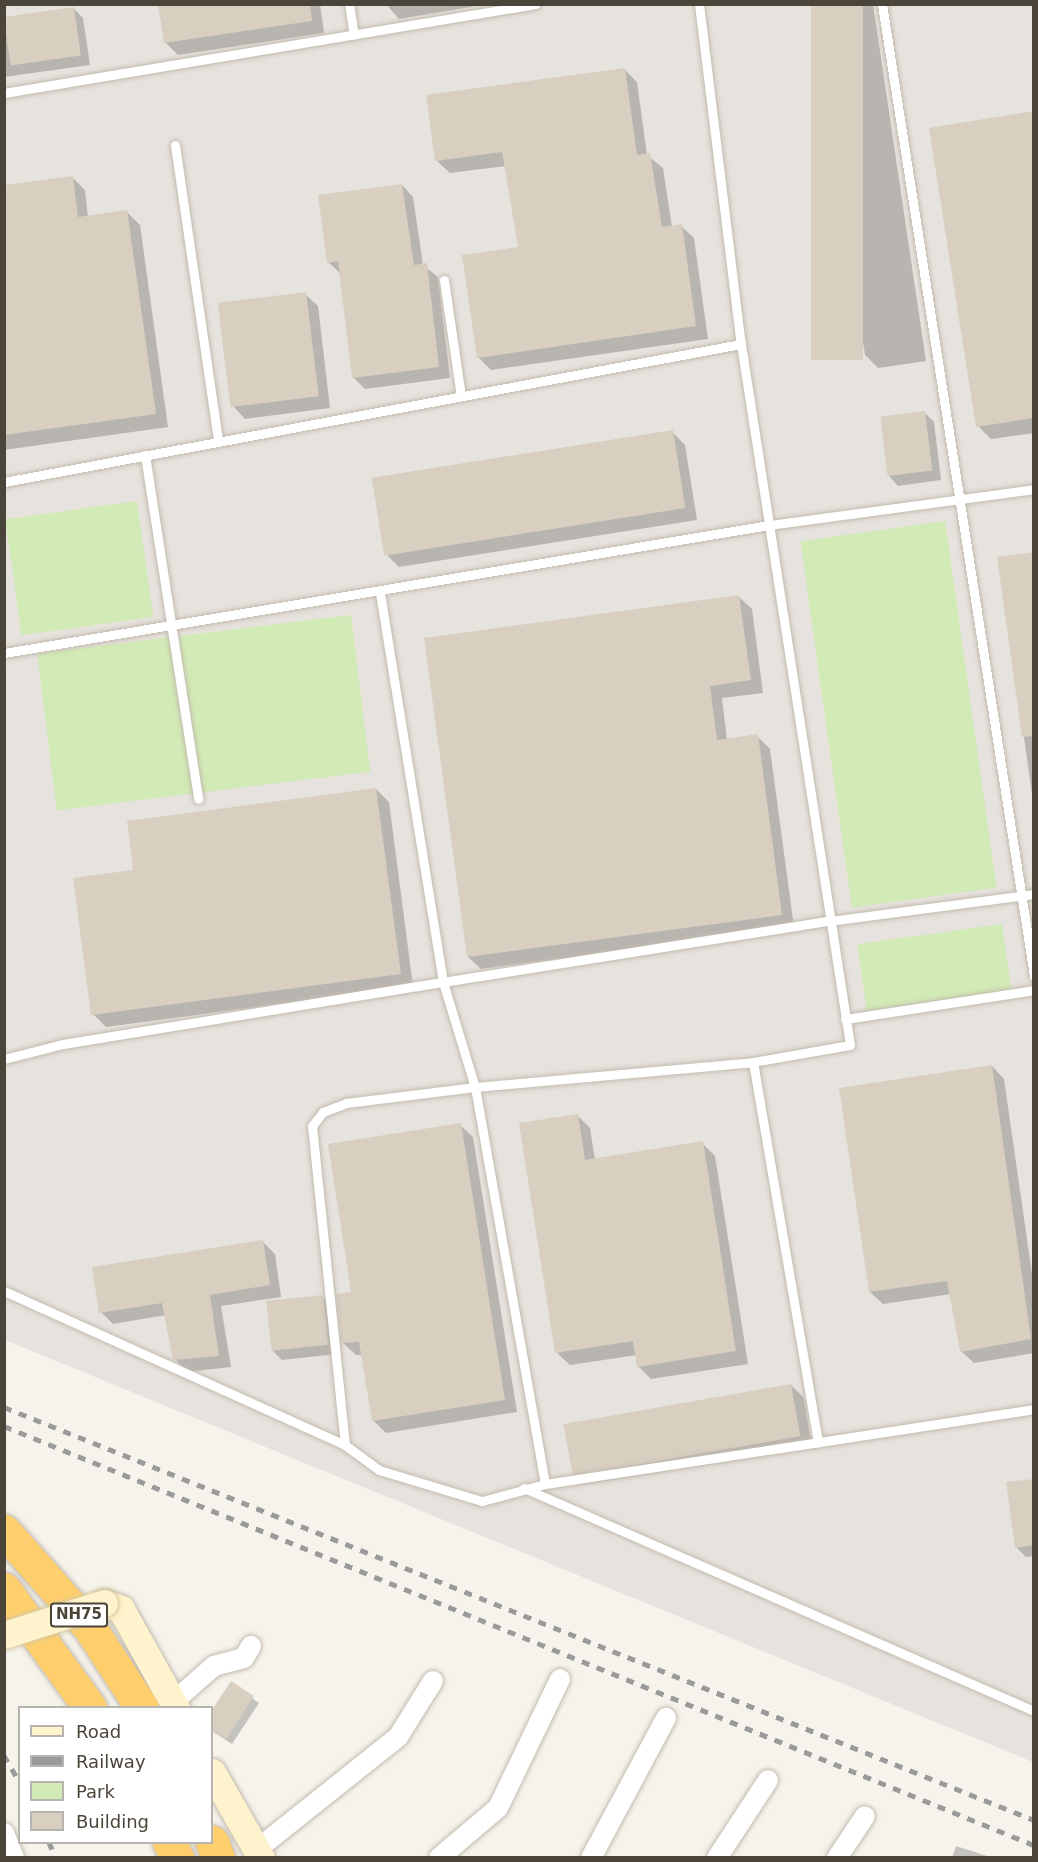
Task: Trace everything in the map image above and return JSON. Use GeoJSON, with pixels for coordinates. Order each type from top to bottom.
{"type":"FeatureCollection","features":[{"type":"Feature","properties":{"kind":"highway","name":"NH75"},"geometry":{"type":"LineString","coordinates":[[4,1531],[90,1628],[164,1706]]}},
{"type":"Feature","properties":{"kind":"highway","name":"NH75"},"geometry":{"type":"LineString","coordinates":[[4,1589],[89,1706]]}},
{"type":"Feature","properties":{"kind":"street"},"geometry":{"type":"LineString","coordinates":[[4,1635],[104,1603],[121,1609],[164,1706],[214,1666],[244,1658],[251,1646]]}},
{"type":"Feature","properties":{"kind":"street"},"geometry":{"type":"LineString","coordinates":[[439,1857],[498,1808],[560,1679]]}},
{"type":"Feature","properties":{"kind":"street"},"geometry":{"type":"LineString","coordinates":[[213,1774],[258,1854],[398,1737],[433,1681]]}},
{"type":"Feature","properties":{"kind":"street"},"geometry":{"type":"LineString","coordinates":[[591,1857],[666,1718]]}},
{"type":"Feature","properties":{"kind":"street"},"geometry":{"type":"LineString","coordinates":[[717,1857],[768,1780]]}},
{"type":"Feature","properties":{"kind":"street"},"geometry":{"type":"LineString","coordinates":[[837,1857],[865,1816]]}},
{"type":"Feature","properties":{"kind":"street"},"geometry":{"type":"LineString","coordinates":[[4,1833],[14,1857]]}},
{"type":"Feature","properties":{"kind":"lane"},"geometry":{"type":"LineString","coordinates":[[349,4],[354,35]]}},
{"type":"Feature","properties":{"kind":"lane"},"geometry":{"type":"LineString","coordinates":[[4,93],[536,4]]}},
{"type":"Feature","properties":{"kind":"lane"},"geometry":{"type":"LineString","coordinates":[[345,1445],[312,1126],[323,1112],[346,1103],[475,1087],[753,1062],[850,1045],[741,344],[699,4]]}},
{"type":"Feature","properties":{"kind":"lane"},"geometry":{"type":"LineString","coordinates":[[882,4],[1034,976]]}},
{"type":"Feature","properties":{"kind":"lane"},"geometry":{"type":"LineString","coordinates":[[175,145],[218,441]]}},
{"type":"Feature","properties":{"kind":"lane"},"geometry":{"type":"LineString","coordinates":[[444,280],[461,396]]}},
{"type":"Feature","properties":{"kind":"lane"},"geometry":{"type":"LineString","coordinates":[[4,482],[741,344]]}},
{"type":"Feature","properties":{"kind":"lane"},"geometry":{"type":"LineString","coordinates":[[145,455],[198,799]]}},
{"type":"Feature","properties":{"kind":"lane"},"geometry":{"type":"LineString","coordinates":[[4,653],[380,593],[769,525],[960,501],[1034,489]]}},
{"type":"Feature","properties":{"kind":"lane"},"geometry":{"type":"LineString","coordinates":[[380,593],[443,982],[475,1087],[545,1484]]}},
{"type":"Feature","properties":{"kind":"lane"},"geometry":{"type":"LineString","coordinates":[[4,1059],[63,1044],[443,982],[829,921],[1034,894]]}},
{"type":"Feature","properties":{"kind":"lane"},"geometry":{"type":"LineString","coordinates":[[845,1019],[1034,990]]}},
{"type":"Feature","properties":{"kind":"lane"},"geometry":{"type":"LineString","coordinates":[[753,1062],[818,1442]]}},
{"type":"Feature","properties":{"kind":"lane"},"geometry":{"type":"LineString","coordinates":[[4,1291],[345,1445],[379,1470],[482,1501],[545,1484],[1034,1409]]}},
{"type":"Feature","properties":{"kind":"lane"},"geometry":{"type":"LineString","coordinates":[[524,1488],[1034,1711]]}},
{"type":"Feature","properties":{"kind":"shaded area"},"geometry":{"type":"Polygon","coordinates":[[[4,5],[1033,5],[1033,1762],[5,1340],[4,5]]]}},
{"type":"Feature","properties":{"kind":"green space"},"geometry":{"type":"Polygon","coordinates":[[[137,501],[153,617],[22,635],[5,520],[137,501]]]}},
{"type":"Feature","properties":{"kind":"green space"},"geometry":{"type":"Polygon","coordinates":[[[945,521],[996,887],[852,908],[800,541],[945,521]]]}},
{"type":"Feature","properties":{"kind":"green space"},"geometry":{"type":"Polygon","coordinates":[[[351,615],[370,772],[57,810],[37,654],[351,615]]]}},
{"type":"Feature","properties":{"kind":"green space"},"geometry":{"type":"Polygon","coordinates":[[[1002,924],[1011,990],[867,1011],[857,944],[1002,924]]]}},
{"type":"Feature","properties":{"kind":"building"},"geometry":{"type":"Polygon","coordinates":[[[158,4],[310,4],[312,21],[164,43],[158,4]]]}},
{"type":"Feature","properties":{"kind":"building"},"geometry":{"type":"Polygon","coordinates":[[[811,4],[863,4],[863,360],[811,360],[811,4]]]}},
{"type":"Feature","properties":{"kind":"building"},"geometry":{"type":"Polygon","coordinates":[[[74,7],[81,56],[11,65],[4,17],[74,7]]]}},
{"type":"Feature","properties":{"kind":"building"},"geometry":{"type":"Polygon","coordinates":[[[625,68],[637,155],[650,153],[662,227],[682,224],[696,326],[477,358],[462,255],[518,247],[502,152],[435,161],[426,95],[625,68]]]}},
{"type":"Feature","properties":{"kind":"building"},"geometry":{"type":"Polygon","coordinates":[[[1034,111],[1034,418],[976,427],[929,128],[1034,111]]]}},
{"type":"Feature","properties":{"kind":"building"},"geometry":{"type":"Polygon","coordinates":[[[73,176],[78,217],[127,210],[156,414],[4,435],[4,185],[73,176]]]}},
{"type":"Feature","properties":{"kind":"building"},"geometry":{"type":"Polygon","coordinates":[[[402,184],[414,265],[427,263],[439,367],[352,378],[338,261],[327,263],[318,195],[402,184]]]}},
{"type":"Feature","properties":{"kind":"building"},"geometry":{"type":"Polygon","coordinates":[[[306,292],[319,396],[230,407],[218,303],[306,292]]]}},
{"type":"Feature","properties":{"kind":"building"},"geometry":{"type":"Polygon","coordinates":[[[925,411],[932,471],[888,476],[880,416],[925,411]]]}},
{"type":"Feature","properties":{"kind":"building"},"geometry":{"type":"Polygon","coordinates":[[[673,430],[685,508],[384,556],[372,478],[673,430]]]}},
{"type":"Feature","properties":{"kind":"building"},"geometry":{"type":"Polygon","coordinates":[[[1034,552],[1034,736],[1022,737],[997,557],[1034,552]]]}},
{"type":"Feature","properties":{"kind":"building"},"geometry":{"type":"Polygon","coordinates":[[[739,595],[751,680],[710,686],[717,740],[758,734],[782,915],[467,957],[424,638],[739,595]]]}},
{"type":"Feature","properties":{"kind":"building"},"geometry":{"type":"Polygon","coordinates":[[[376,788],[401,974],[91,1015],[73,878],[133,870],[127,821],[376,788]]]}},
{"type":"Feature","properties":{"kind":"building"},"geometry":{"type":"Polygon","coordinates":[[[992,1065],[1031,1339],[960,1352],[947,1281],[869,1292],[839,1088],[992,1065]]]}},
{"type":"Feature","properties":{"kind":"building"},"geometry":{"type":"Polygon","coordinates":[[[578,1114],[585,1160],[703,1141],[736,1351],[637,1367],[633,1341],[555,1353],[519,1123],[578,1114]]]}},
{"type":"Feature","properties":{"kind":"building"},"geometry":{"type":"Polygon","coordinates":[[[461,1123],[505,1400],[372,1421],[359,1342],[341,1343],[336,1294],[351,1292],[328,1144],[461,1123]]]}},
{"type":"Feature","properties":{"kind":"building"},"geometry":{"type":"Polygon","coordinates":[[[263,1240],[270,1285],[210,1295],[219,1356],[173,1360],[162,1303],[99,1313],[92,1267],[263,1240]]]}},
{"type":"Feature","properties":{"kind":"building"},"geometry":{"type":"Polygon","coordinates":[[[323,1295],[328,1345],[272,1351],[266,1301],[323,1295]]]}},
{"type":"Feature","properties":{"kind":"building"},"geometry":{"type":"Polygon","coordinates":[[[791,1384],[800,1436],[573,1476],[564,1424],[791,1384]]]}},
{"type":"Feature","properties":{"kind":"building"},"geometry":{"type":"Polygon","coordinates":[[[1034,1479],[1034,1545],[1015,1548],[1006,1482],[1034,1479]]]}},
{"type":"Feature","properties":{"kind":"building"},"geometry":{"type":"Polygon","coordinates":[[[231,1681],[254,1696],[226,1739],[213,1731],[213,1708],[231,1681]]]}},
{"type":"Feature","properties":{"kind":"railway"},"geometry":{"type":"LineString","coordinates":[[4,1407],[1034,1820]]}},
{"type":"Feature","properties":{"kind":"railway"},"geometry":{"type":"LineString","coordinates":[[4,1426],[1034,1845]]}},
{"type":"Feature","properties":{"kind":"railway"},"geometry":{"type":"LineString","coordinates":[[4,1755],[18,1780]]}},
{"type":"Feature","properties":{"kind":"railway"},"geometry":{"type":"LineString","coordinates":[[50,1844],[56,1858]]}}]}
